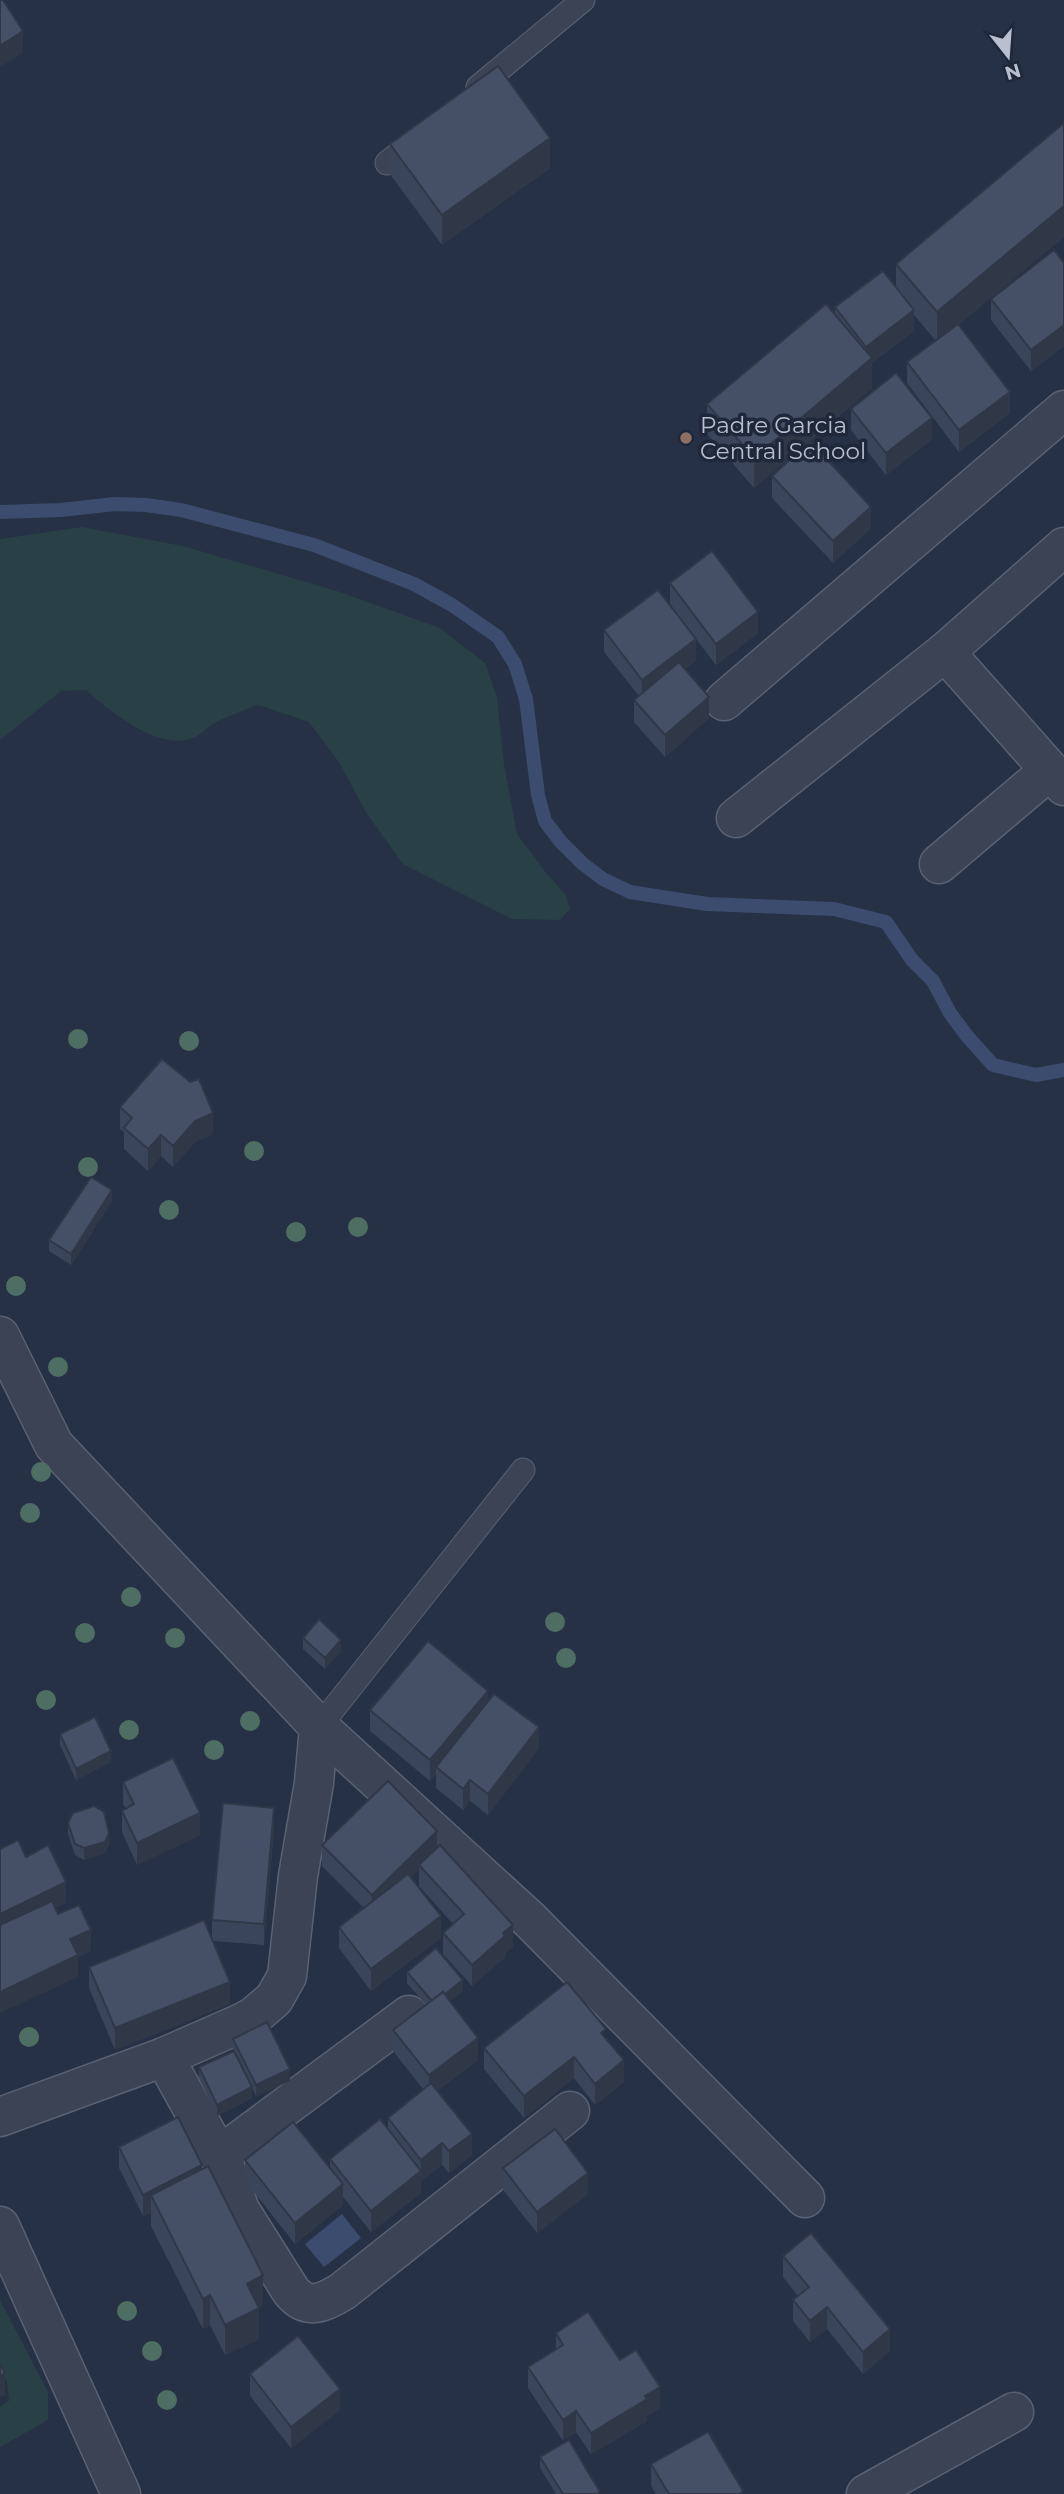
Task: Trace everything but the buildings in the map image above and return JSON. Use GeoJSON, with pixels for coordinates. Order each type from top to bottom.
{"type":"FeatureCollection","features":[{"type":"Feature","properties":{"kind":"street"},"geometry":{"type":"LineString","coordinates":[[724,701],[1064,411]]}},
{"type":"Feature","properties":{"kind":"street"},"geometry":{"type":"LineString","coordinates":[[737,818],[945,652],[1064,547]]}},
{"type":"Feature","properties":{"kind":"street"},"geometry":{"type":"LineString","coordinates":[[939,864],[1056,778],[945,652]]}},
{"type":"Feature","properties":{"kind":"street"},"geometry":{"type":"LineString","coordinates":[[0,1336],[54,1445],[319,1727],[530,1920],[805,2198]]}},
{"type":"Feature","properties":{"kind":"street"},"geometry":{"type":"LineString","coordinates":[[0,2117],[164,2057],[253,2017],[274,1999],[282,1987],[289,1963],[298,1876],[314,1783],[319,1727]]}},
{"type":"Feature","properties":{"kind":"street"},"geometry":{"type":"LineString","coordinates":[[219,2156],[409,2015]]}},
{"type":"Feature","properties":{"kind":"street"},"geometry":{"type":"LineString","coordinates":[[164,2057],[219,2156],[240,2210],[280,2275],[301,2301],[315,2304],[344,2291],[570,2111]]}},
{"type":"Feature","properties":{"kind":"street"},"geometry":{"type":"LineString","coordinates":[[0,2226],[121,2494]]}},
{"type":"Feature","properties":{"kind":"street"},"geometry":{"type":"LineString","coordinates":[[866,2494],[1014,2412]]}},
{"type":"Feature","properties":{"kind":"lane"},"geometry":{"type":"LineString","coordinates":[[459,103],[583,0]]}},
{"type":"Feature","properties":{"kind":"lane"},"geometry":{"type":"LineString","coordinates":[[387,163],[428,129]]}},
{"type":"Feature","properties":{"kind":"lane"},"geometry":{"type":"LineString","coordinates":[[319,1727],[523,1470]]}},
{"type":"Feature","properties":{"kind":"green space"},"geometry":{"type":"Polygon","coordinates":[[[82,527],[183,546],[340,592],[440,628],[485,663],[497,697],[504,764],[517,834],[566,895],[570,909],[560,920],[512,919],[403,864],[367,814],[338,761],[309,722],[258,705],[218,721],[195,737],[182,741],[167,740],[122,719],[86,690],[61,691],[0,740],[0,539],[82,527]]]}},
{"type":"Feature","properties":{"kind":"green space"},"geometry":{"type":"Polygon","coordinates":[[[0,2300],[48,2392],[48,2420],[0,2447],[0,2406],[9,2401],[7,2382],[0,2368],[0,2300]]]}},
{"type":"Feature","properties":{"kind":"water"},"geometry":{"type":"Polygon","coordinates":[[[342,2214],[361,2238],[324,2267],[305,2244],[342,2214]]]}},
{"type":"Feature","properties":{"kind":"waterway"},"geometry":{"type":"LineString","coordinates":[[0,512],[61,510],[115,504],[181,510],[314,545],[414,584],[452,605],[498,637],[515,664],[526,699],[538,795],[545,821],[560,841],[603,879],[630,892],[707,904],[834,909],[886,922],[912,960],[933,981],[950,1013],[967,1036],[993,1065],[1036,1075],[1064,1070]]}},
{"type":"Feature","properties":{"kind":"place","name":"Padre Garcia Central School"},"geometry":{"type":"Point","coordinates":[686,438]}}]}
